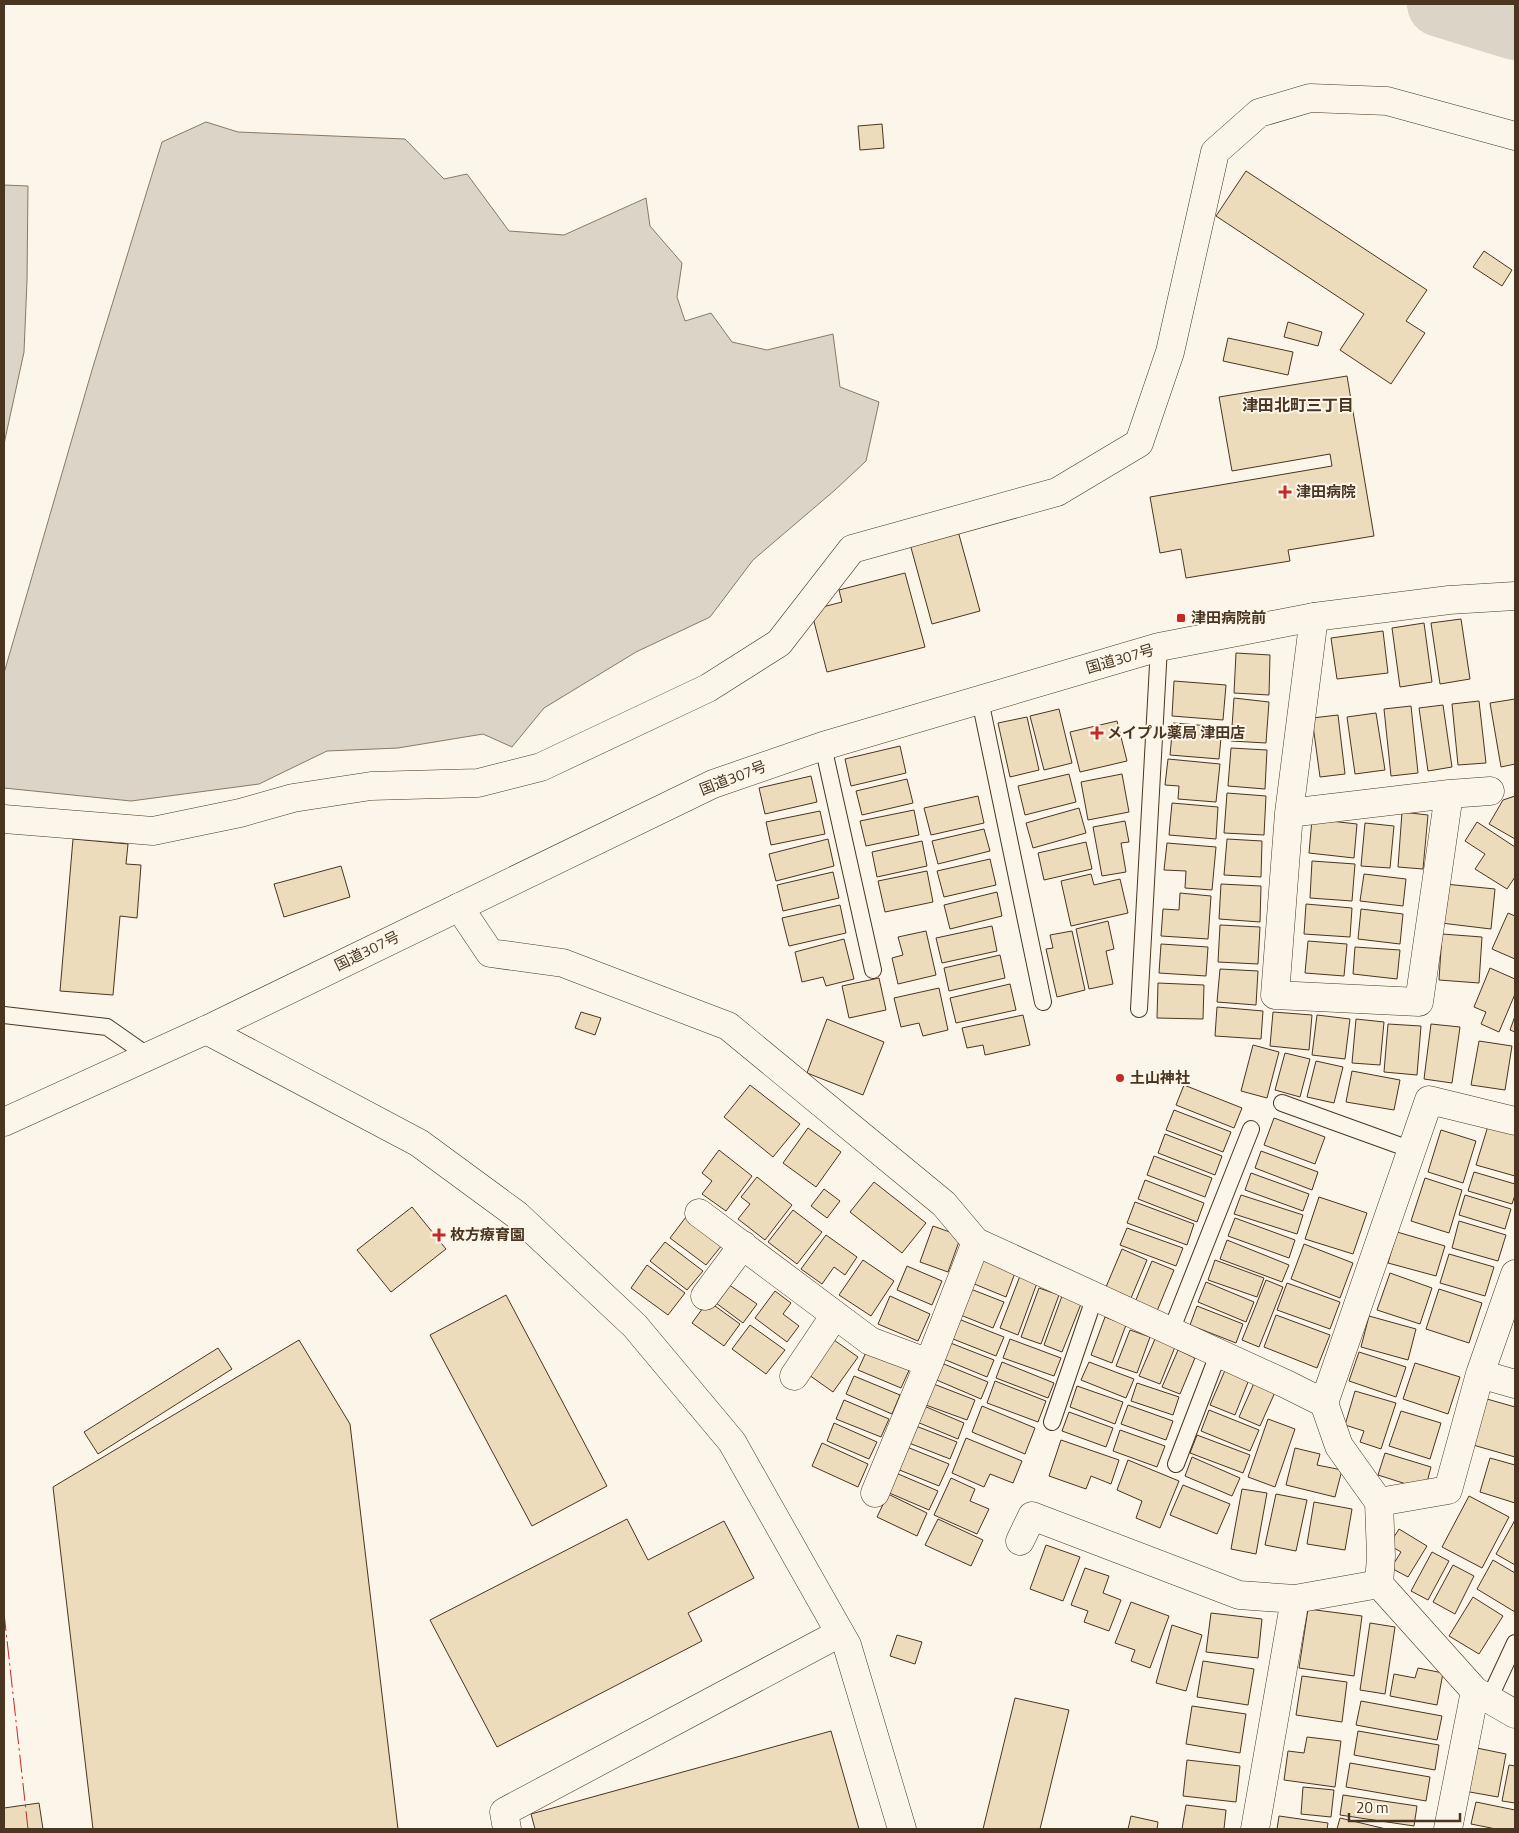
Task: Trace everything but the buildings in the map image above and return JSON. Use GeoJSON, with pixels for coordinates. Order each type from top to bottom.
{"type":"FeatureCollection","features":[{"type":"Feature","properties":{"kind":"main road"},"geometry":{"type":"LineString","coordinates":[[4,819],[153,831],[240,813],[303,797],[371,786],[478,783],[541,767],[708,688],[779,642],[852,550],[1058,492],[1139,443],[1170,352],[1215,152],[1260,113],[1310,98],[1387,101],[1515,136]]}},
{"type":"Feature","properties":{"kind":"main road","name":"国道307号"},"geometry":{"type":"LineString","coordinates":[[4,1122],[147,1055],[206,1030],[713,784],[822,746],[1159,647],[1314,617],[1449,600],[1515,596]]}},
{"type":"Feature","properties":{"kind":"main road"},"geometry":{"type":"LineString","coordinates":[[1314,617],[1289,814],[1275,995],[1419,1002],[1449,794]]}},
{"type":"Feature","properties":{"kind":"main road"},"geometry":{"type":"LineString","coordinates":[[1289,814],[1449,794],[1490,791]]}},
{"type":"Feature","properties":{"kind":"main road"},"geometry":{"type":"LineString","coordinates":[[459,907],[490,953],[563,963],[728,1026],[944,1204],[976,1242],[1219,1352],[1324,1403]]}},
{"type":"Feature","properties":{"kind":"main road"},"geometry":{"type":"LineString","coordinates":[[206,1030],[419,1143],[517,1214],[635,1326],[732,1442],[847,1645],[902,1829]]}},
{"type":"Feature","properties":{"kind":"main road"},"geometry":{"type":"LineString","coordinates":[[1378,1584],[1382,1556],[1379,1502],[1338,1446],[1324,1403],[1429,1100],[1515,1121]]}},
{"type":"Feature","properties":{"kind":"main road"},"geometry":{"type":"LineString","coordinates":[[699,1213],[870,1341],[929,1364]]}},
{"type":"Feature","properties":{"kind":"main road"},"geometry":{"type":"LineString","coordinates":[[875,1493],[929,1364],[976,1242]]}},
{"type":"Feature","properties":{"kind":"main road"},"geometry":{"type":"LineString","coordinates":[[705,1296],[743,1245]]}},
{"type":"Feature","properties":{"kind":"main road"},"geometry":{"type":"LineString","coordinates":[[1379,1502],[1448,1490],[1480,1374],[1515,1274]]}},
{"type":"Feature","properties":{"kind":"main road"},"geometry":{"type":"LineString","coordinates":[[794,1376],[835,1315]]}},
{"type":"Feature","properties":{"kind":"main road"},"geometry":{"type":"LineString","coordinates":[[1480,1374],[1515,1384]]}},
{"type":"Feature","properties":{"kind":"main road"},"geometry":{"type":"LineString","coordinates":[[1020,1542],[1032,1516],[1239,1595],[1294,1599],[1378,1584]]}},
{"type":"Feature","properties":{"kind":"main road"},"geometry":{"type":"LineString","coordinates":[[1378,1584],[1482,1695],[1515,1714]]}},
{"type":"Feature","properties":{"kind":"main road"},"geometry":{"type":"LineString","coordinates":[[1255,1829],[1294,1599]]}},
{"type":"Feature","properties":{"kind":"main road"},"geometry":{"type":"LineString","coordinates":[[507,1829],[504,1812],[840,1633]]}},
{"type":"Feature","properties":{"kind":"main road"},"geometry":{"type":"LineString","coordinates":[[1448,1829],[1482,1695]]}},
{"type":"Feature","properties":{"kind":"lane"},"geometry":{"type":"LineString","coordinates":[[1139,1008],[1159,647]]}},
{"type":"Feature","properties":{"kind":"lane"},"geometry":{"type":"LineString","coordinates":[[980,700],[1042,1002]]}},
{"type":"Feature","properties":{"kind":"lane"},"geometry":{"type":"LineString","coordinates":[[822,746],[873,970]]}},
{"type":"Feature","properties":{"kind":"lane"},"geometry":{"type":"LineString","coordinates":[[4,1015],[107,1027],[147,1055]]}},
{"type":"Feature","properties":{"kind":"lane"},"geometry":{"type":"LineString","coordinates":[[1282,1103],[1412,1150]]}},
{"type":"Feature","properties":{"kind":"lane"},"geometry":{"type":"LineString","coordinates":[[1172,1331],[1251,1129]]}},
{"type":"Feature","properties":{"kind":"lane"},"geometry":{"type":"LineString","coordinates":[[1052,1422],[1095,1296]]}},
{"type":"Feature","properties":{"kind":"lane"},"geometry":{"type":"LineString","coordinates":[[1176,1464],[1219,1352]]}},
{"type":"Feature","properties":{"kind":"lane"},"geometry":{"type":"LineString","coordinates":[[1482,1695],[1515,1643]]}},
{"type":"Feature","properties":{"kind":"shaded area"},"geometry":{"type":"Polygon","coordinates":[[[206,122],[238,132],[405,139],[444,179],[467,174],[509,231],[564,235],[646,198],[650,226],[682,263],[677,297],[685,321],[711,313],[732,342],[767,350],[833,334],[840,387],[879,402],[866,461],[753,560],[710,617],[636,652],[544,708],[512,747],[483,734],[398,748],[327,751],[259,784],[131,801],[4,788],[4,673],[92,370],[162,142],[206,122]]]}},
{"type":"Feature","properties":{"kind":"shaded area"},"geometry":{"type":"Polygon","coordinates":[[[4,185],[28,186],[24,352],[4,444],[4,185]]]}},
{"type":"Feature","properties":{"kind":"waterway"},"geometry":{"type":"LineString","coordinates":[[1440,4],[1515,27]]}},
{"type":"Feature","properties":{"kind":"power"},"geometry":{"type":"LineString","coordinates":[[4,1613],[28,1829]]}},
{"type":"Feature","properties":{"kind":"place","name":"津田病院"},"geometry":{"type":"Point","coordinates":[1285,492]}},
{"type":"Feature","properties":{"kind":"place","name":"津田病院前"},"geometry":{"type":"Point","coordinates":[1181,618]}},
{"type":"Feature","properties":{"kind":"place","name":"メイプル薬局 津田店"},"geometry":{"type":"Point","coordinates":[1097,733]}},
{"type":"Feature","properties":{"kind":"place","name":"土山神社"},"geometry":{"type":"Point","coordinates":[1120,1078]}},
{"type":"Feature","properties":{"kind":"place","name":"枚方療育園"},"geometry":{"type":"Point","coordinates":[439,1235]}},
{"type":"Feature","properties":{"kind":"district","name":"津田北町三丁目"},"geometry":{"type":"Point","coordinates":[1298,405]}}]}
